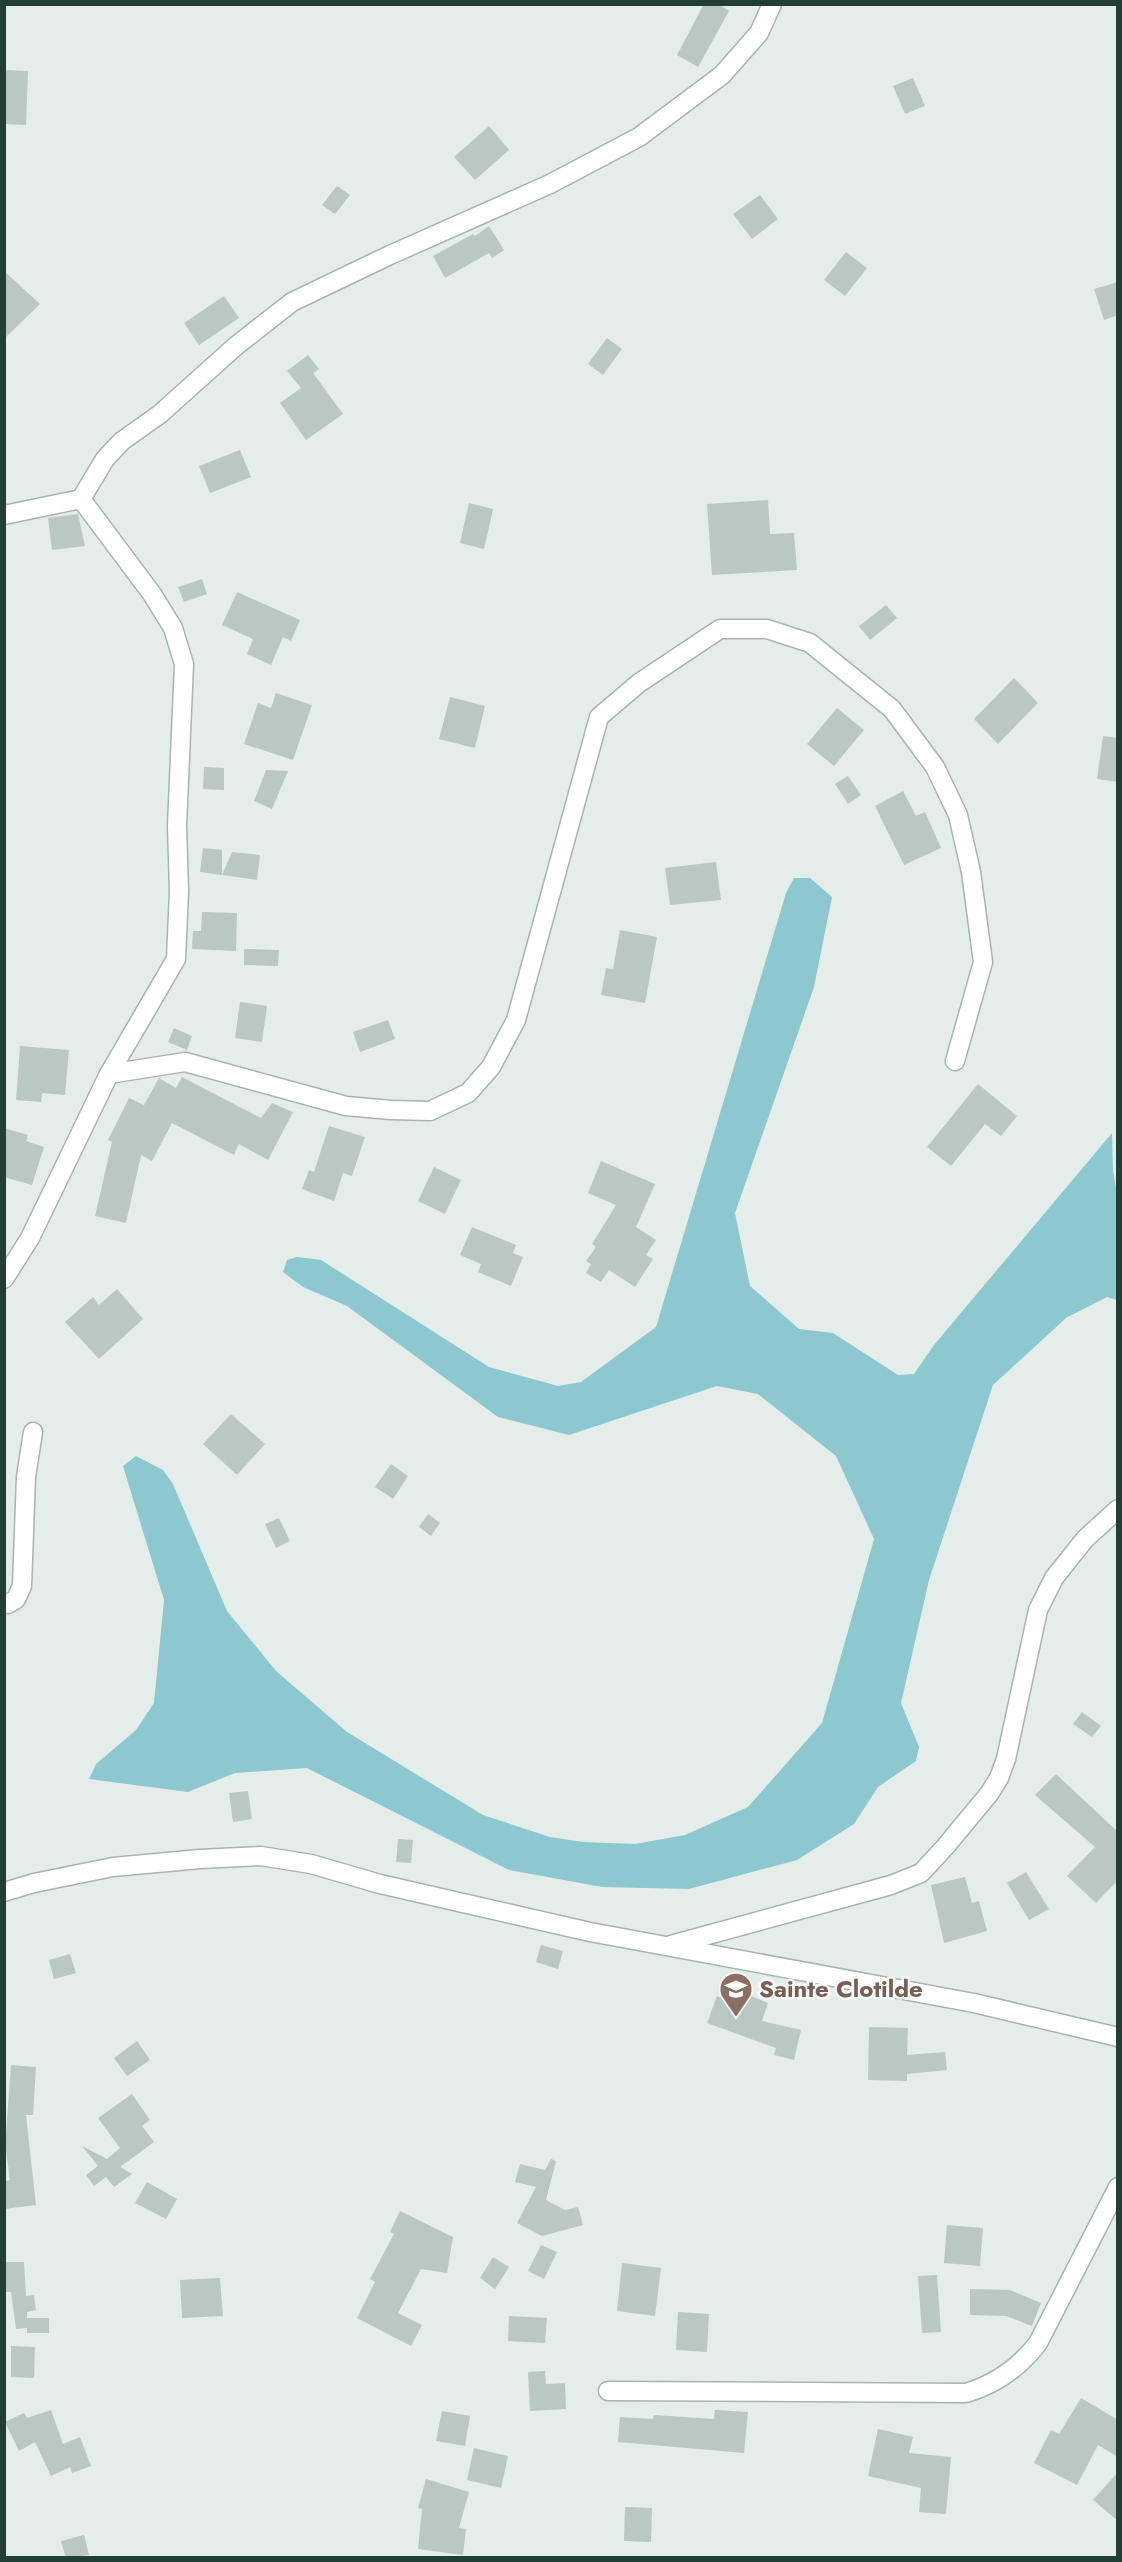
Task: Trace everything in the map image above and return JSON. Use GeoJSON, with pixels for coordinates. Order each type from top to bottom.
{"type":"FeatureCollection","features":[{"type":"Feature","properties":{"kind":"street"},"geometry":{"type":"LineString","coordinates":[[4,515],[81,499],[105,459],[122,441],[160,414],[237,345],[292,302],[390,255],[550,184],[639,137],[722,75],[759,33],[771,4]]}},
{"type":"Feature","properties":{"kind":"street"},"geometry":{"type":"LineString","coordinates":[[4,1279],[30,1238],[109,1074],[176,959],[179,891],[177,826],[184,664],[173,628],[153,594],[81,499]]}},
{"type":"Feature","properties":{"kind":"street"},"geometry":{"type":"LineString","coordinates":[[109,1074],[185,1062],[346,1106],[391,1110],[430,1111],[468,1093],[491,1067],[516,1020],[599,717],[639,683],[720,629],[767,629],[810,643],[892,709],[935,768],[958,815],[971,872],[982,962],[955,1061]]}},
{"type":"Feature","properties":{"kind":"street"},"geometry":{"type":"LineString","coordinates":[[4,1603],[8,1604],[16,1599],[22,1586],[26,1477],[33,1432]]}},
{"type":"Feature","properties":{"kind":"street"},"geometry":{"type":"LineString","coordinates":[[666,1946],[891,1885],[921,1873],[989,1794],[999,1778],[1006,1759],[1038,1610],[1054,1578],[1085,1539],[1118,1509]]}},
{"type":"Feature","properties":{"kind":"street"},"geometry":{"type":"LineString","coordinates":[[4,1892],[34,1883],[113,1867],[261,1856],[311,1864],[380,1884],[590,1932],[974,2003],[1118,2037]]}},
{"type":"Feature","properties":{"kind":"street"},"geometry":{"type":"LineString","coordinates":[[608,2391],[966,2393],[988,2386],[1028,2356],[1038,2343],[1118,2187]]}},
{"type":"Feature","properties":{"kind":"water"},"geometry":{"type":"Polygon","coordinates":[[[794,878],[810,878],[832,897],[814,987],[735,1213],[750,1286],[799,1329],[833,1333],[898,1375],[914,1374],[934,1345],[1112,1133],[1113,1171],[1118,1199],[1117,1300],[1107,1297],[1066,1318],[993,1385],[929,1580],[901,1703],[919,1747],[916,1761],[878,1787],[854,1824],[797,1860],[689,1889],[602,1887],[509,1870],[307,1768],[235,1773],[188,1792],[89,1779],[96,1764],[136,1730],[154,1703],[164,1600],[123,1466],[136,1456],[163,1470],[173,1484],[227,1611],[276,1671],[347,1732],[483,1815],[550,1837],[583,1842],[635,1844],[685,1835],[748,1807],[822,1723],[874,1539],[836,1456],[758,1394],[717,1386],[569,1435],[498,1417],[347,1306],[303,1287],[283,1272],[287,1260],[297,1257],[321,1260],[489,1367],[558,1386],[581,1382],[656,1327],[786,893],[794,878]]]}},
{"type":"Feature","properties":{"kind":"building"},"geometry":{"type":"Polygon","coordinates":[[[704,4],[718,4],[729,11],[698,67],[677,55],[704,4]]]}},
{"type":"Feature","properties":{"kind":"building"},"geometry":{"type":"Polygon","coordinates":[[[4,70],[28,71],[26,125],[4,124],[4,70]]]}},
{"type":"Feature","properties":{"kind":"building"},"geometry":{"type":"Polygon","coordinates":[[[913,78],[925,106],[905,114],[893,86],[913,78]]]}},
{"type":"Feature","properties":{"kind":"building"},"geometry":{"type":"Polygon","coordinates":[[[489,126],[509,150],[475,180],[454,157],[489,126]]]}},
{"type":"Feature","properties":{"kind":"building"},"geometry":{"type":"Polygon","coordinates":[[[337,186],[350,195],[335,214],[322,205],[337,186]]]}},
{"type":"Feature","properties":{"kind":"building"},"geometry":{"type":"Polygon","coordinates":[[[760,195],[778,219],[752,239],[733,214],[760,195]]]}},
{"type":"Feature","properties":{"kind":"building"},"geometry":{"type":"Polygon","coordinates":[[[489,226],[504,250],[492,258],[489,253],[445,278],[433,256],[473,234],[475,236],[489,226]]]}},
{"type":"Feature","properties":{"kind":"building"},"geometry":{"type":"Polygon","coordinates":[[[846,252],[867,268],[845,296],[824,280],[846,252]]]}},
{"type":"Feature","properties":{"kind":"building"},"geometry":{"type":"Polygon","coordinates":[[[4,271],[40,304],[4,339],[4,271]]]}},
{"type":"Feature","properties":{"kind":"building"},"geometry":{"type":"Polygon","coordinates":[[[1118,282],[1118,315],[1104,320],[1094,289],[1118,282]]]}},
{"type":"Feature","properties":{"kind":"building"},"geometry":{"type":"Polygon","coordinates":[[[224,296],[239,318],[199,345],[184,323],[224,296]]]}},
{"type":"Feature","properties":{"kind":"building"},"geometry":{"type":"Polygon","coordinates":[[[607,338],[622,349],[603,375],[588,364],[607,338]]]}},
{"type":"Feature","properties":{"kind":"building"},"geometry":{"type":"Polygon","coordinates":[[[308,355],[319,369],[313,373],[343,414],[306,440],[280,403],[301,388],[287,371],[308,355]]]}},
{"type":"Feature","properties":{"kind":"building"},"geometry":{"type":"Polygon","coordinates":[[[240,450],[251,477],[210,493],[199,466],[240,450]]]}},
{"type":"Feature","properties":{"kind":"building"},"geometry":{"type":"Polygon","coordinates":[[[768,500],[770,534],[794,533],[797,570],[712,575],[707,504],[768,500]]]}},
{"type":"Feature","properties":{"kind":"building"},"geometry":{"type":"Polygon","coordinates":[[[469,503],[493,509],[484,549],[460,543],[469,503]]]}},
{"type":"Feature","properties":{"kind":"building"},"geometry":{"type":"Polygon","coordinates":[[[78,514],[85,546],[52,550],[48,518],[78,514]]]}},
{"type":"Feature","properties":{"kind":"building"},"geometry":{"type":"Polygon","coordinates":[[[202,579],[207,594],[184,602],[178,587],[202,579]]]}},
{"type":"Feature","properties":{"kind":"building"},"geometry":{"type":"Polygon","coordinates":[[[237,592],[300,620],[291,641],[283,637],[271,665],[247,654],[253,639],[222,625],[237,592]]]}},
{"type":"Feature","properties":{"kind":"building"},"geometry":{"type":"Polygon","coordinates":[[[886,605],[897,618],[870,640],[859,626],[886,605]]]}},
{"type":"Feature","properties":{"kind":"building"},"geometry":{"type":"Polygon","coordinates":[[[1014,678],[1038,703],[998,744],[974,719],[1014,678]]]}},
{"type":"Feature","properties":{"kind":"building"},"geometry":{"type":"Polygon","coordinates":[[[276,693],[312,705],[293,760],[244,744],[258,703],[271,708],[276,693]]]}},
{"type":"Feature","properties":{"kind":"building"},"geometry":{"type":"Polygon","coordinates":[[[450,697],[485,706],[475,748],[439,739],[450,697]]]}},
{"type":"Feature","properties":{"kind":"building"},"geometry":{"type":"Polygon","coordinates":[[[837,708],[864,730],[834,766],[807,744],[837,708]]]}},
{"type":"Feature","properties":{"kind":"building"},"geometry":{"type":"Polygon","coordinates":[[[1103,736],[1118,738],[1118,782],[1097,779],[1103,736]]]}},
{"type":"Feature","properties":{"kind":"building"},"geometry":{"type":"Polygon","coordinates":[[[204,767],[224,768],[224,790],[203,789],[204,767]]]}},
{"type":"Feature","properties":{"kind":"building"},"geometry":{"type":"Polygon","coordinates":[[[266,770],[288,771],[272,809],[254,801],[266,770]]]}},
{"type":"Feature","properties":{"kind":"building"},"geometry":{"type":"Polygon","coordinates":[[[848,776],[861,795],[848,804],[835,784],[848,776]]]}},
{"type":"Feature","properties":{"kind":"building"},"geometry":{"type":"Polygon","coordinates":[[[903,791],[916,816],[925,812],[941,848],[904,865],[875,806],[903,791]]]}},
{"type":"Feature","properties":{"kind":"building"},"geometry":{"type":"Polygon","coordinates":[[[203,848],[222,850],[222,875],[200,872],[203,848]]]}},
{"type":"Feature","properties":{"kind":"building"},"geometry":{"type":"Polygon","coordinates":[[[232,852],[260,855],[257,880],[222,875],[232,852]]]}},
{"type":"Feature","properties":{"kind":"building"},"geometry":{"type":"Polygon","coordinates":[[[716,862],[721,900],[670,905],[665,868],[716,862]]]}},
{"type":"Feature","properties":{"kind":"building"},"geometry":{"type":"Polygon","coordinates":[[[202,912],[237,913],[236,951],[192,949],[193,931],[201,931],[202,912]]]}},
{"type":"Feature","properties":{"kind":"building"},"geometry":{"type":"Polygon","coordinates":[[[620,930],[657,937],[645,1003],[601,995],[606,968],[613,969],[620,930]]]}},
{"type":"Feature","properties":{"kind":"building"},"geometry":{"type":"Polygon","coordinates":[[[244,949],[279,950],[278,966],[244,965],[244,949]]]}},
{"type":"Feature","properties":{"kind":"building"},"geometry":{"type":"Polygon","coordinates":[[[240,1002],[267,1006],[262,1042],[235,1038],[240,1002]]]}},
{"type":"Feature","properties":{"kind":"building"},"geometry":{"type":"Polygon","coordinates":[[[388,1020],[395,1039],[360,1052],[353,1032],[388,1020]]]}},
{"type":"Feature","properties":{"kind":"building"},"geometry":{"type":"Polygon","coordinates":[[[174,1028],[192,1036],[187,1050],[168,1042],[174,1028]]]}},
{"type":"Feature","properties":{"kind":"building"},"geometry":{"type":"Polygon","coordinates":[[[20,1046],[69,1050],[65,1095],[42,1093],[41,1102],[16,1100],[20,1046]]]}},
{"type":"Feature","properties":{"kind":"building"},"geometry":{"type":"Polygon","coordinates":[[[182,1077],[261,1118],[272,1103],[293,1112],[268,1160],[239,1144],[234,1155],[172,1123],[152,1161],[141,1155],[126,1223],[95,1216],[112,1142],[108,1140],[129,1098],[144,1105],[159,1078],[176,1088],[182,1077]]]}},
{"type":"Feature","properties":{"kind":"building"},"geometry":{"type":"Polygon","coordinates":[[[978,1084],[1017,1116],[1001,1136],[985,1124],[951,1166],[927,1147],[978,1084]]]}},
{"type":"Feature","properties":{"kind":"building"},"geometry":{"type":"Polygon","coordinates":[[[329,1126],[365,1137],[352,1176],[343,1173],[334,1201],[302,1189],[309,1170],[314,1172],[329,1126]]]}},
{"type":"Feature","properties":{"kind":"building"},"geometry":{"type":"Polygon","coordinates":[[[4,1128],[28,1135],[26,1141],[44,1147],[32,1185],[4,1177],[4,1128]]]}},
{"type":"Feature","properties":{"kind":"building"},"geometry":{"type":"Polygon","coordinates":[[[601,1161],[655,1184],[636,1227],[656,1240],[646,1255],[653,1259],[635,1287],[609,1270],[601,1282],[586,1273],[591,1264],[586,1261],[596,1247],[592,1244],[616,1205],[588,1193],[601,1161]]]}},
{"type":"Feature","properties":{"kind":"building"},"geometry":{"type":"Polygon","coordinates":[[[434,1167],[461,1180],[445,1214],[418,1201],[434,1167]]]}},
{"type":"Feature","properties":{"kind":"building"},"geometry":{"type":"Polygon","coordinates":[[[472,1227],[516,1245],[513,1253],[523,1257],[511,1286],[478,1272],[481,1264],[460,1255],[472,1227]]]}},
{"type":"Feature","properties":{"kind":"building"},"geometry":{"type":"Polygon","coordinates":[[[117,1289],[143,1319],[99,1359],[65,1322],[93,1297],[99,1305],[117,1289]]]}},
{"type":"Feature","properties":{"kind":"building"},"geometry":{"type":"Polygon","coordinates":[[[231,1414],[265,1444],[237,1475],[203,1444],[231,1414]]]}},
{"type":"Feature","properties":{"kind":"building"},"geometry":{"type":"Polygon","coordinates":[[[391,1464],[408,1476],[393,1499],[375,1487],[391,1464]]]}},
{"type":"Feature","properties":{"kind":"building"},"geometry":{"type":"Polygon","coordinates":[[[428,1514],[440,1523],[431,1536],[419,1527],[428,1514]]]}},
{"type":"Feature","properties":{"kind":"building"},"geometry":{"type":"Polygon","coordinates":[[[279,1518],[290,1541],[276,1548],[265,1524],[279,1518]]]}},
{"type":"Feature","properties":{"kind":"building"},"geometry":{"type":"Polygon","coordinates":[[[1082,1712],[1101,1726],[1092,1737],[1073,1724],[1082,1712]]]}},
{"type":"Feature","properties":{"kind":"building"},"geometry":{"type":"Polygon","coordinates":[[[1056,1774],[1118,1832],[1118,1880],[1096,1903],[1067,1876],[1095,1847],[1035,1795],[1056,1774]]]}},
{"type":"Feature","properties":{"kind":"building"},"geometry":{"type":"Polygon","coordinates":[[[248,1791],[252,1819],[233,1822],[229,1793],[248,1791]]]}},
{"type":"Feature","properties":{"kind":"building"},"geometry":{"type":"Polygon","coordinates":[[[398,1839],[413,1840],[411,1863],[396,1862],[398,1839]]]}},
{"type":"Feature","properties":{"kind":"building"},"geometry":{"type":"Polygon","coordinates":[[[1026,1872],[1049,1909],[1029,1920],[1007,1883],[1026,1872]]]}},
{"type":"Feature","properties":{"kind":"building"},"geometry":{"type":"Polygon","coordinates":[[[965,1877],[972,1903],[979,1901],[987,1931],[944,1943],[931,1885],[965,1877]]]}},
{"type":"Feature","properties":{"kind":"building"},"geometry":{"type":"Polygon","coordinates":[[[541,1945],[563,1951],[558,1969],[536,1962],[541,1945]]]}},
{"type":"Feature","properties":{"kind":"building"},"geometry":{"type":"Polygon","coordinates":[[[70,1954],[76,1973],[54,1979],[49,1960],[70,1954]]]}},
{"type":"Feature","properties":{"kind":"building"},"geometry":{"type":"Polygon","coordinates":[[[741,1992],[768,2003],[762,2021],[801,2030],[794,2060],[774,2055],[776,2048],[707,2023],[717,1996],[737,2004],[741,1992]]]}},
{"type":"Feature","properties":{"kind":"building"},"geometry":{"type":"Polygon","coordinates":[[[869,2027],[908,2028],[907,2055],[945,2052],[947,2070],[907,2074],[907,2081],[868,2080],[869,2027]]]}},
{"type":"Feature","properties":{"kind":"building"},"geometry":{"type":"Polygon","coordinates":[[[137,2041],[150,2060],[127,2076],[114,2058],[137,2041]]]}},
{"type":"Feature","properties":{"kind":"building"},"geometry":{"type":"Polygon","coordinates":[[[11,2065],[36,2067],[33,2115],[26,2115],[36,2205],[4,2209],[4,2181],[10,2180],[4,2135],[6,2134],[11,2065]]]}},
{"type":"Feature","properties":{"kind":"building"},"geometry":{"type":"Polygon","coordinates":[[[132,2094],[150,2120],[142,2126],[154,2142],[120,2167],[132,2174],[114,2187],[106,2177],[94,2186],[86,2175],[98,2166],[82,2146],[107,2159],[120,2148],[98,2118],[132,2094]]]}},
{"type":"Feature","properties":{"kind":"building"},"geometry":{"type":"Polygon","coordinates":[[[551,2159],[556,2161],[546,2200],[565,2210],[578,2207],[583,2225],[542,2236],[517,2223],[536,2187],[515,2182],[520,2164],[545,2170],[551,2159]]]}},
{"type":"Feature","properties":{"kind":"building"},"geometry":{"type":"Polygon","coordinates":[[[147,2182],[177,2199],[166,2219],[135,2203],[147,2182]]]}},
{"type":"Feature","properties":{"kind":"building"},"geometry":{"type":"Polygon","coordinates":[[[400,2211],[453,2237],[447,2273],[421,2269],[398,2313],[422,2325],[411,2346],[357,2318],[375,2282],[370,2279],[394,2234],[390,2232],[400,2211]]]}},
{"type":"Feature","properties":{"kind":"building"},"geometry":{"type":"Polygon","coordinates":[[[947,2225],[983,2228],[980,2266],[944,2263],[947,2225]]]}},
{"type":"Feature","properties":{"kind":"building"},"geometry":{"type":"Polygon","coordinates":[[[541,2245],[557,2252],[544,2279],[528,2271],[541,2245]]]}},
{"type":"Feature","properties":{"kind":"building"},"geometry":{"type":"Polygon","coordinates":[[[493,2257],[509,2267],[495,2289],[480,2278],[493,2257]]]}},
{"type":"Feature","properties":{"kind":"building"},"geometry":{"type":"Polygon","coordinates":[[[4,2262],[24,2262],[26,2296],[34,2295],[36,2310],[27,2312],[27,2318],[49,2318],[49,2333],[27,2333],[27,2328],[16,2329],[11,2292],[4,2292],[4,2262]]]}},
{"type":"Feature","properties":{"kind":"building"},"geometry":{"type":"Polygon","coordinates":[[[622,2263],[661,2268],[655,2316],[617,2311],[622,2263]]]}},
{"type":"Feature","properties":{"kind":"building"},"geometry":{"type":"Polygon","coordinates":[[[937,2275],[941,2332],[922,2333],[918,2276],[937,2275]]]}},
{"type":"Feature","properties":{"kind":"building"},"geometry":{"type":"Polygon","coordinates":[[[220,2278],[223,2316],[182,2318],[180,2280],[220,2278]]]}},
{"type":"Feature","properties":{"kind":"building"},"geometry":{"type":"Polygon","coordinates":[[[970,2289],[1010,2290],[1041,2303],[1032,2326],[1006,2316],[970,2315],[970,2289]]]}},
{"type":"Feature","properties":{"kind":"building"},"geometry":{"type":"Polygon","coordinates":[[[678,2312],[709,2314],[707,2352],[676,2350],[678,2312]]]}},
{"type":"Feature","properties":{"kind":"building"},"geometry":{"type":"Polygon","coordinates":[[[509,2316],[547,2318],[545,2343],[508,2341],[509,2316]]]}},
{"type":"Feature","properties":{"kind":"building"},"geometry":{"type":"Polygon","coordinates":[[[11,2346],[35,2347],[34,2378],[11,2377],[11,2346]]]}},
{"type":"Feature","properties":{"kind":"building"},"geometry":{"type":"Polygon","coordinates":[[[545,2371],[546,2384],[565,2383],[566,2409],[530,2411],[528,2372],[545,2371]]]}},
{"type":"Feature","properties":{"kind":"building"},"geometry":{"type":"Polygon","coordinates":[[[1081,2398],[1118,2420],[1118,2457],[1098,2445],[1077,2485],[1034,2463],[1051,2430],[1059,2434],[1081,2398]]]}},
{"type":"Feature","properties":{"kind":"building"},"geometry":{"type":"Polygon","coordinates":[[[51,2410],[63,2444],[80,2437],[91,2466],[72,2473],[70,2467],[51,2476],[35,2442],[19,2451],[5,2422],[24,2413],[27,2418],[51,2410]]]}},
{"type":"Feature","properties":{"kind":"building"},"geometry":{"type":"Polygon","coordinates":[[[715,2410],[748,2412],[744,2453],[618,2442],[620,2417],[653,2419],[654,2415],[714,2419],[715,2410]]]}},
{"type":"Feature","properties":{"kind":"building"},"geometry":{"type":"Polygon","coordinates":[[[442,2411],[470,2416],[465,2446],[436,2441],[442,2411]]]}},
{"type":"Feature","properties":{"kind":"building"},"geometry":{"type":"Polygon","coordinates":[[[878,2429],[913,2437],[909,2453],[951,2457],[946,2514],[919,2512],[921,2488],[868,2476],[878,2429]]]}},
{"type":"Feature","properties":{"kind":"building"},"geometry":{"type":"Polygon","coordinates":[[[474,2448],[508,2456],[501,2488],[467,2480],[474,2448]]]}},
{"type":"Feature","properties":{"kind":"building"},"geometry":{"type":"Polygon","coordinates":[[[1118,2472],[1118,2521],[1093,2500],[1118,2472]]]}},
{"type":"Feature","properties":{"kind":"building"},"geometry":{"type":"Polygon","coordinates":[[[426,2479],[469,2492],[459,2528],[466,2529],[463,2555],[418,2549],[422,2509],[418,2508],[426,2479]]]}},
{"type":"Feature","properties":{"kind":"building"},"geometry":{"type":"Polygon","coordinates":[[[625,2507],[652,2508],[651,2542],[624,2541],[625,2507]]]}},
{"type":"Feature","properties":{"kind":"building"},"geometry":{"type":"Polygon","coordinates":[[[84,2535],[89,2555],[66,2558],[61,2541],[84,2535]]]}},
{"type":"Feature","properties":{"kind":"place","name":"Sainte Clotilde"},"geometry":{"type":"Point","coordinates":[736,2018]}}]}
